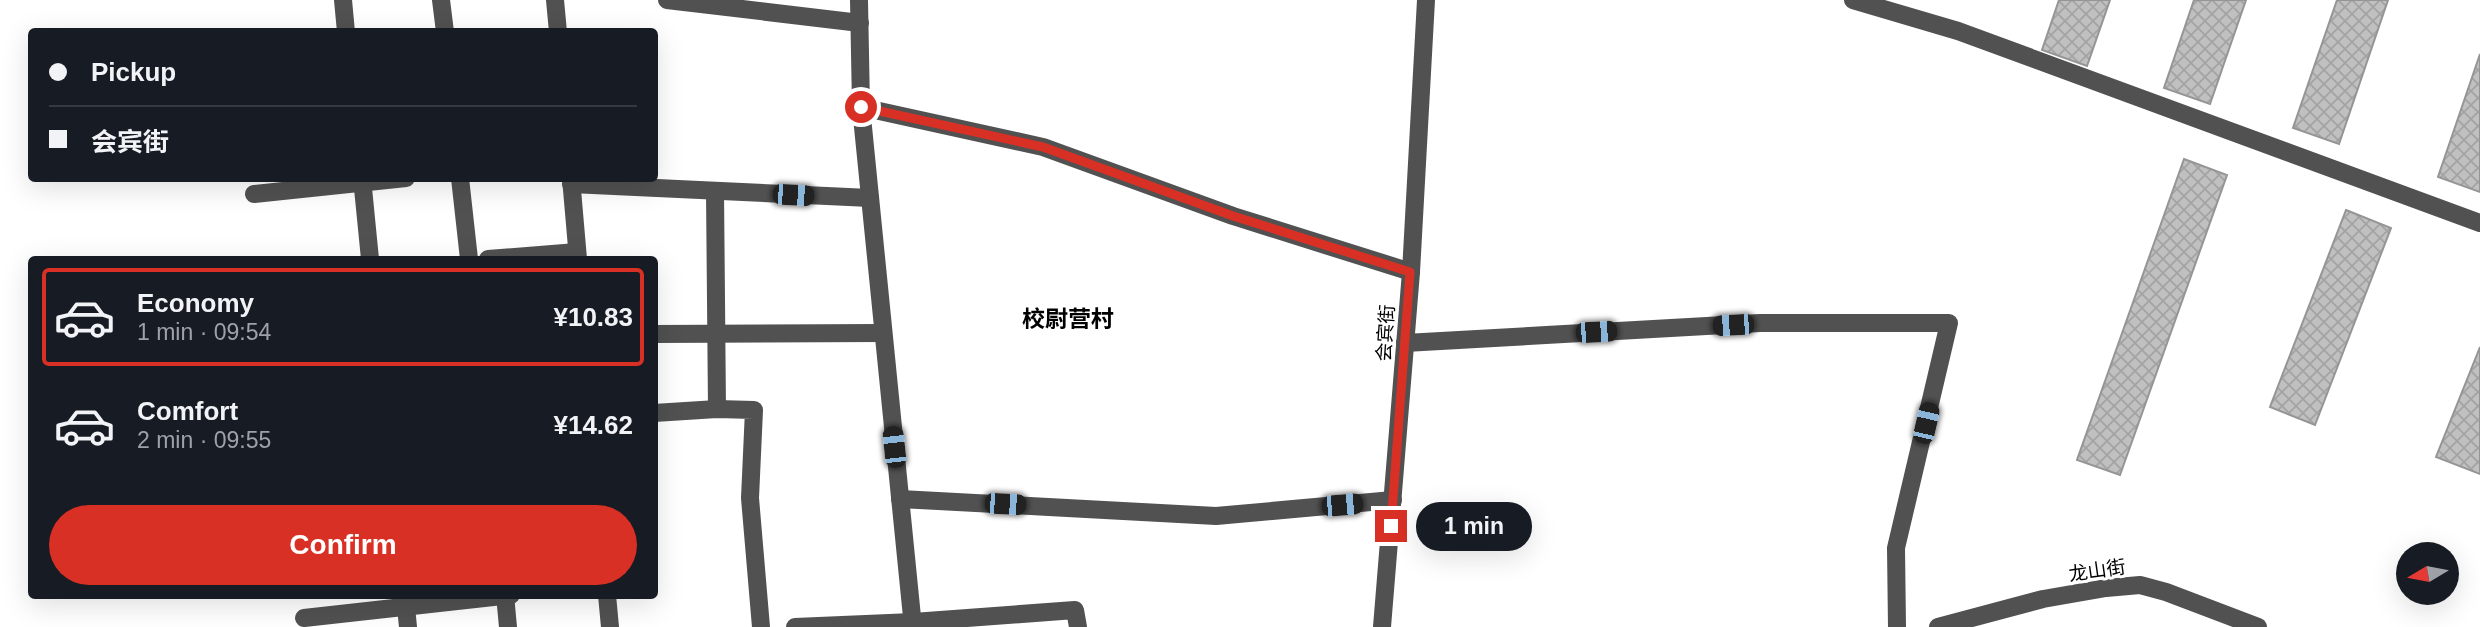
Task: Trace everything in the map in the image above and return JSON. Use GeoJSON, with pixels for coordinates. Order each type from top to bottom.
{"type":"FeatureCollection","features":[{"type":"Feature","properties":{"kind":"street"},"geometry":{"type":"LineString","coordinates":[[343,0],[346,28]]}},
{"type":"Feature","properties":{"kind":"street"},"geometry":{"type":"LineString","coordinates":[[441,0],[444,28]]}},
{"type":"Feature","properties":{"kind":"street"},"geometry":{"type":"LineString","coordinates":[[555,0],[558,28]]}},
{"type":"Feature","properties":{"kind":"street"},"geometry":{"type":"LineString","coordinates":[[667,0],[860,23]]}},
{"type":"Feature","properties":{"kind":"street"},"geometry":{"type":"LineString","coordinates":[[859,0],[861,107],[913,624]]}},
{"type":"Feature","properties":{"kind":"street","name":"会宾街"},"geometry":{"type":"LineString","coordinates":[[1382,627],[1410,272],[1426,0]]}},
{"type":"Feature","properties":{"kind":"street"},"geometry":{"type":"LineString","coordinates":[[1853,0],[1958,31],[2480,223]]}},
{"type":"Feature","properties":{"kind":"street"},"geometry":{"type":"LineString","coordinates":[[861,107],[1043,147],[1233,216],[1410,272]]}},
{"type":"Feature","properties":{"kind":"street"},"geometry":{"type":"LineString","coordinates":[[254,194],[354,182]]}},
{"type":"Feature","properties":{"kind":"street"},"geometry":{"type":"LineString","coordinates":[[362,182],[370,256]]}},
{"type":"Feature","properties":{"kind":"street"},"geometry":{"type":"LineString","coordinates":[[460,182],[469,256]]}},
{"type":"Feature","properties":{"kind":"street"},"geometry":{"type":"LineString","coordinates":[[555,256],[577,255],[571,182]]}},
{"type":"Feature","properties":{"kind":"street"},"geometry":{"type":"LineString","coordinates":[[585,182],[870,198]]}},
{"type":"Feature","properties":{"kind":"street"},"geometry":{"type":"LineString","coordinates":[[715,191],[718,409]]}},
{"type":"Feature","properties":{"kind":"street"},"geometry":{"type":"LineString","coordinates":[[1405,343],[1760,323],[1949,323],[1896,548],[1897,627]]}},
{"type":"Feature","properties":{"kind":"street"},"geometry":{"type":"LineString","coordinates":[[658,334],[883,333]]}},
{"type":"Feature","properties":{"kind":"street"},"geometry":{"type":"LineString","coordinates":[[658,413],[754,410],[750,498],[761,627]]}},
{"type":"Feature","properties":{"kind":"street"},"geometry":{"type":"LineString","coordinates":[[900,499],[1216,516],[1393,500]]}},
{"type":"Feature","properties":{"kind":"street","name":"龙山街"},"geometry":{"type":"LineString","coordinates":[[1938,627],[2043,599],[2140,585],[2166,592],[2258,627]]}},
{"type":"Feature","properties":{"kind":"street"},"geometry":{"type":"LineString","coordinates":[[304,618],[405,601],[438,599]]}},
{"type":"Feature","properties":{"kind":"street"},"geometry":{"type":"LineString","coordinates":[[505,599],[508,627]]}},
{"type":"Feature","properties":{"kind":"street"},"geometry":{"type":"LineString","coordinates":[[607,599],[610,627]]}},
{"type":"Feature","properties":{"kind":"street"},"geometry":{"type":"LineString","coordinates":[[405,601],[408,627]]}},
{"type":"Feature","properties":{"kind":"street"},"geometry":{"type":"LineString","coordinates":[[795,627],[913,624],[1075,610],[1077,627]]}},
{"type":"Feature","properties":{"kind":"building"},"geometry":{"type":"Polygon","coordinates":[[[2059,0],[2110,0],[2087,66],[2042,50],[2059,0]]]}},
{"type":"Feature","properties":{"kind":"building"},"geometry":{"type":"Polygon","coordinates":[[[2194,0],[2246,0],[2210,104],[2164,88],[2194,0]]]}},
{"type":"Feature","properties":{"kind":"building"},"geometry":{"type":"Polygon","coordinates":[[[2337,0],[2388,0],[2339,144],[2293,128],[2337,0]]]}},
{"type":"Feature","properties":{"kind":"building"},"geometry":{"type":"Polygon","coordinates":[[[2480,54],[2480,192],[2438,177],[2480,54]]]}},
{"type":"Feature","properties":{"kind":"building"},"geometry":{"type":"Polygon","coordinates":[[[2184,159],[2227,175],[2120,475],[2077,460],[2184,159]]]}},
{"type":"Feature","properties":{"kind":"building"},"geometry":{"type":"Polygon","coordinates":[[[2346,210],[2391,228],[2315,425],[2270,407],[2346,210]]]}},
{"type":"Feature","properties":{"kind":"building"},"geometry":{"type":"Polygon","coordinates":[[[2480,347],[2480,474],[2436,457],[2480,347]]]}},
{"type":"Feature","properties":{"kind":"district","name":"校尉营村"},"geometry":{"type":"Point","coordinates":[1068,319]}},
{"type":"Feature","properties":{"kind":"route"},"geometry":{"type":"LineString","coordinates":[[861,107],[1043,147],[1233,216],[1410,272],[1391,526]]}}]}
